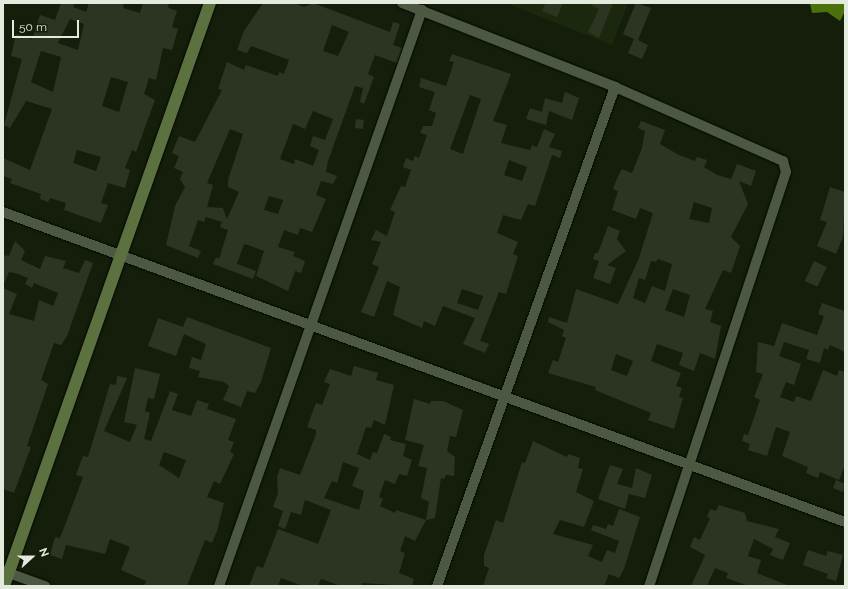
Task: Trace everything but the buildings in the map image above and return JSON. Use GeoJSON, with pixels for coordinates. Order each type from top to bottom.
{"type":"FeatureCollection","features":[{"type":"Feature","properties":{"kind":"street"},"geometry":{"type":"LineString","coordinates":[[4,586],[6,572],[210,3]]}},
{"type":"Feature","properties":{"kind":"street"},"geometry":{"type":"LineString","coordinates":[[402,3],[615,88],[773,154],[783,161],[786,172],[690,466],[649,586]]}},
{"type":"Feature","properties":{"kind":"street"},"geometry":{"type":"LineString","coordinates":[[219,586],[422,10]]}},
{"type":"Feature","properties":{"kind":"street"},"geometry":{"type":"LineString","coordinates":[[437,586],[615,88]]}},
{"type":"Feature","properties":{"kind":"street"},"geometry":{"type":"LineString","coordinates":[[3,212],[504,398],[845,522]]}},
{"type":"Feature","properties":{"kind":"street"},"geometry":{"type":"LineString","coordinates":[[6,572],[45,586]]}},
{"type":"Feature","properties":{"kind":"shaded area"},"geometry":{"type":"Polygon","coordinates":[[[506,3],[628,3],[612,45],[506,3]]]}},
{"type":"Feature","properties":{"kind":"shaded area"},"geometry":{"type":"Polygon","coordinates":[[[810,3],[845,3],[845,11],[840,21],[827,12],[812,13],[810,3]]]}}]}
